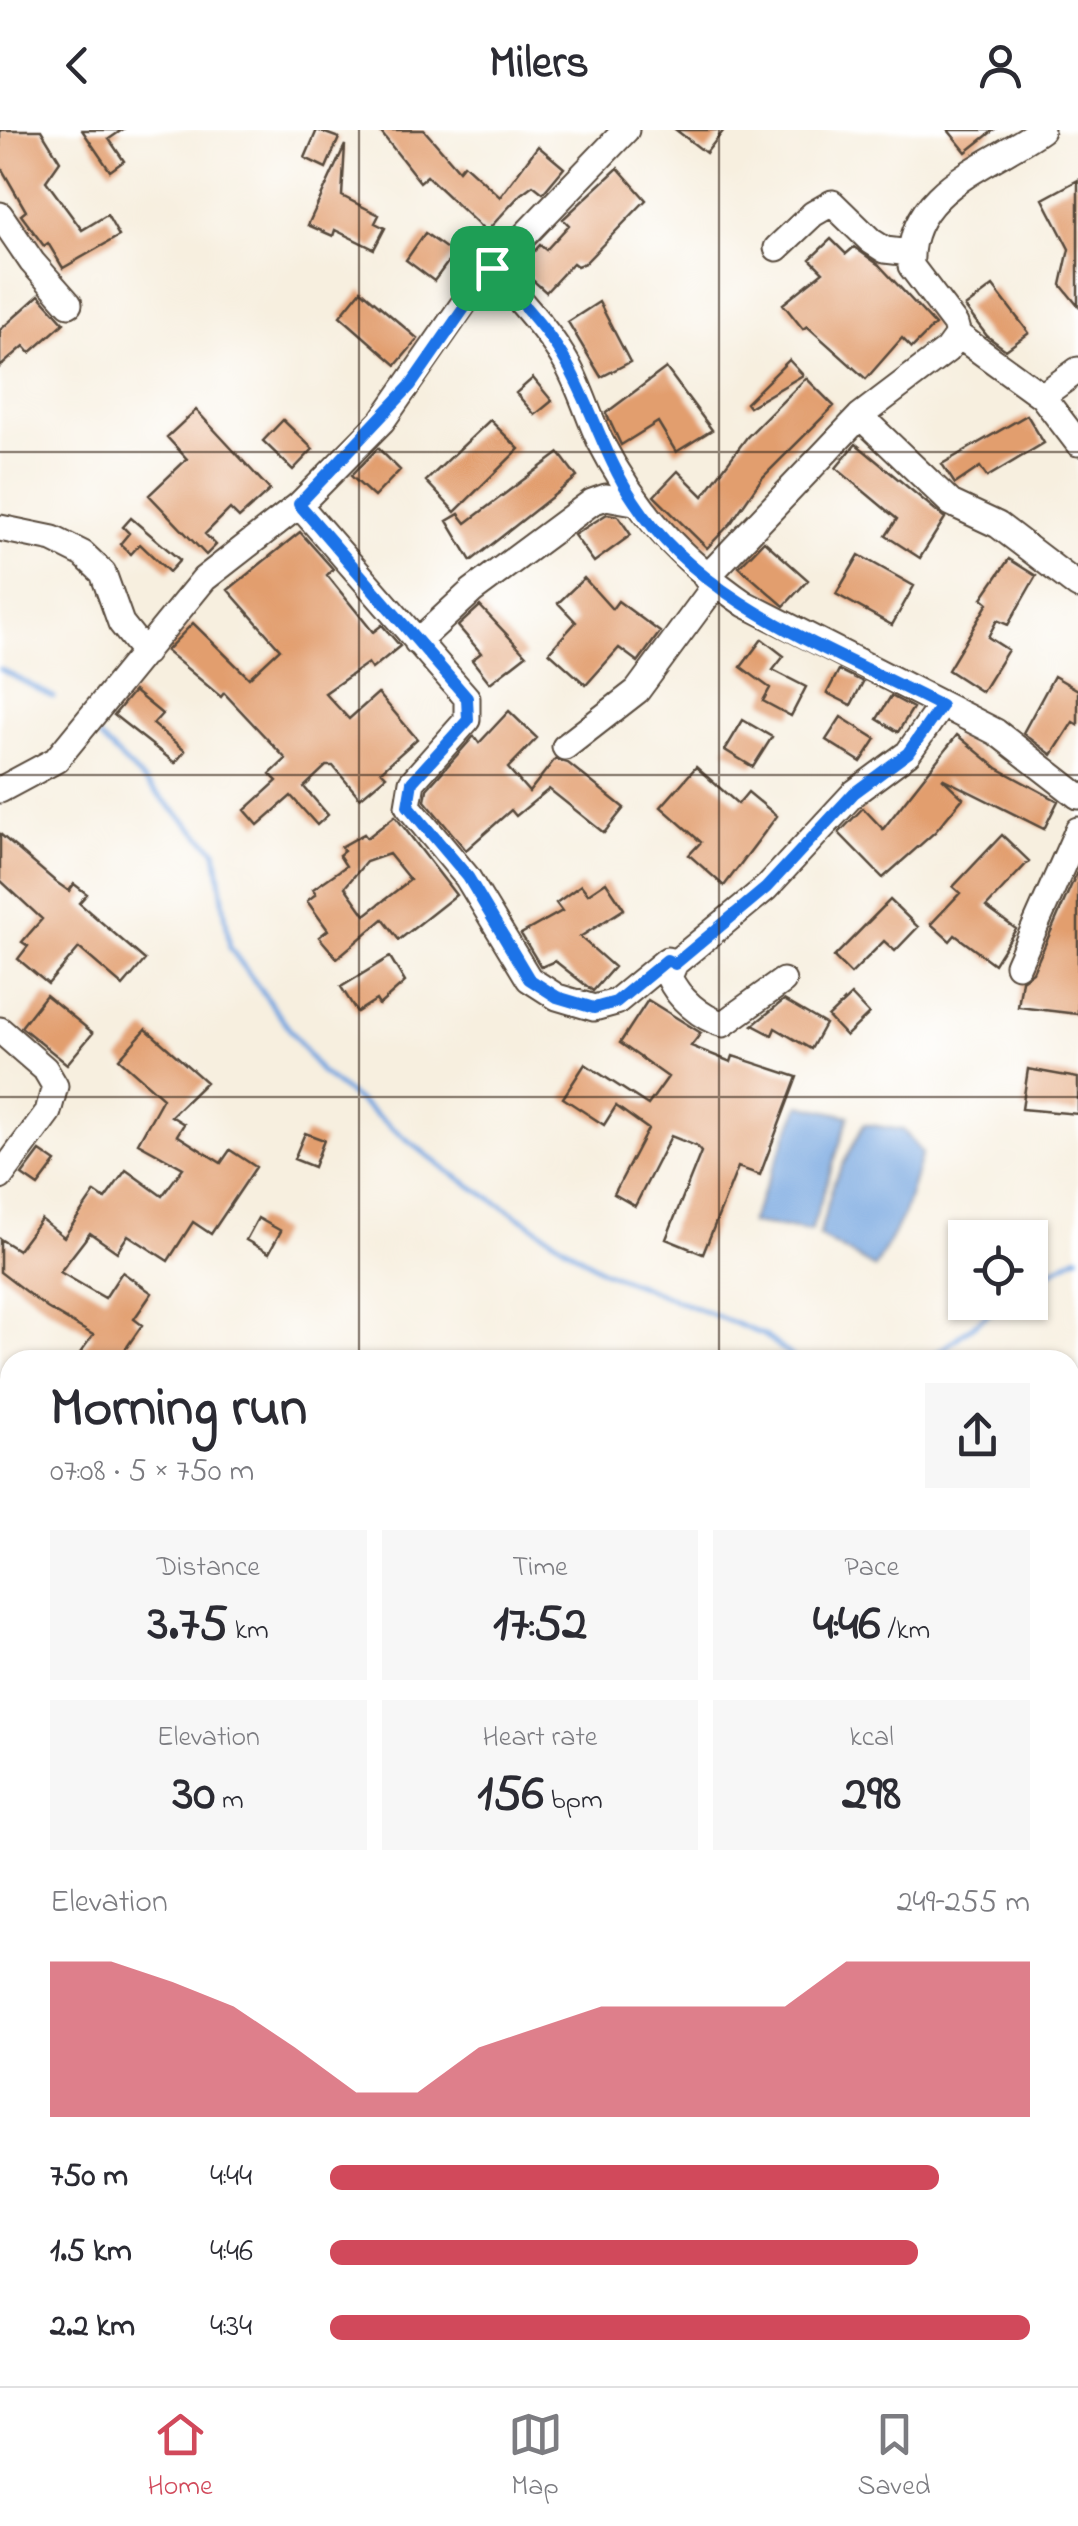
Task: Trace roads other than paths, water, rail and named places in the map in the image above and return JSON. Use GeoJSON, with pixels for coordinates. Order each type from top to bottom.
{"type":"FeatureCollection","features":[{"type":"Feature","properties":{"kind":"street"},"geometry":{"type":"LineString","coordinates":[[0,790],[56,760],[204,579],[299,504],[400,398],[492,268],[626,130]]}},
{"type":"Feature","properties":{"kind":"street"},"geometry":{"type":"LineString","coordinates":[[1041,130],[934,198],[912,246],[911,266],[948,314],[958,336],[1042,396],[1078,443]]}},
{"type":"Feature","properties":{"kind":"street"},"geometry":{"type":"LineString","coordinates":[[777,248],[813,214],[832,203],[885,250],[902,252],[912,246]]}},
{"type":"Feature","properties":{"kind":"street"},"geometry":{"type":"LineString","coordinates":[[0,215],[32,262],[69,304]]}},
{"type":"Feature","properties":{"kind":"street"},"geometry":{"type":"LineString","coordinates":[[492,268],[566,362],[599,438],[634,502],[662,536],[711,581],[745,604],[1010,742],[1078,796]]}},
{"type":"Feature","properties":{"kind":"street"},"geometry":{"type":"LineString","coordinates":[[565,747],[638,691],[711,581],[860,416],[947,350],[958,336]]}},
{"type":"Feature","properties":{"kind":"street"},"geometry":{"type":"LineString","coordinates":[[1042,396],[1078,370]]}},
{"type":"Feature","properties":{"kind":"street"},"geometry":{"type":"LineString","coordinates":[[860,416],[950,503],[998,525],[1078,586]]}},
{"type":"Feature","properties":{"kind":"street"},"geometry":{"type":"LineString","coordinates":[[417,642],[472,591],[592,502],[606,498],[634,502]]}},
{"type":"Feature","properties":{"kind":"street"},"geometry":{"type":"LineString","coordinates":[[299,504],[458,685],[470,709],[468,720],[412,782],[408,806],[468,877],[529,979],[557,997],[594,1008],[616,1002],[667,960],[675,964]]}},
{"type":"Feature","properties":{"kind":"street"},"geometry":{"type":"LineString","coordinates":[[0,528],[53,539],[83,554],[103,573],[113,608],[145,654]]}},
{"type":"Feature","properties":{"kind":"street"},"geometry":{"type":"LineString","coordinates":[[783,982],[723,1024],[710,1020],[676,990],[669,977],[675,964],[766,888],[854,793],[908,753],[941,706]]}},
{"type":"Feature","properties":{"kind":"street"},"geometry":{"type":"LineString","coordinates":[[1018,965],[1078,830]]}},
{"type":"Feature","properties":{"kind":"street"},"geometry":{"type":"LineString","coordinates":[[0,1030],[45,1069],[55,1086],[48,1112],[0,1177]]}},
{"type":"Feature","properties":{"kind":"water"},"geometry":{"type":"Polygon","coordinates":[[[800,1105],[849,1116],[811,1231],[750,1223],[800,1105]]]}},
{"type":"Feature","properties":{"kind":"water"},"geometry":{"type":"Polygon","coordinates":[[[864,1124],[903,1130],[922,1153],[904,1213],[875,1268],[819,1236],[834,1182],[864,1124]]]}},
{"type":"Feature","properties":{"kind":"waterway"},"geometry":{"type":"LineString","coordinates":[[0,669],[53,697]]}},
{"type":"Feature","properties":{"kind":"waterway"},"geometry":{"type":"LineString","coordinates":[[100,738],[216,851],[230,948],[321,1072],[445,1169],[603,1271],[764,1335],[783,1350]]}},
{"type":"Feature","properties":{"kind":"waterway"},"geometry":{"type":"LineString","coordinates":[[1048,1273],[1078,1256]]}},
{"type":"Feature","properties":{"kind":"waterway"},"geometry":{"type":"LineString","coordinates":[[941,1350],[980,1320]]}}]}
